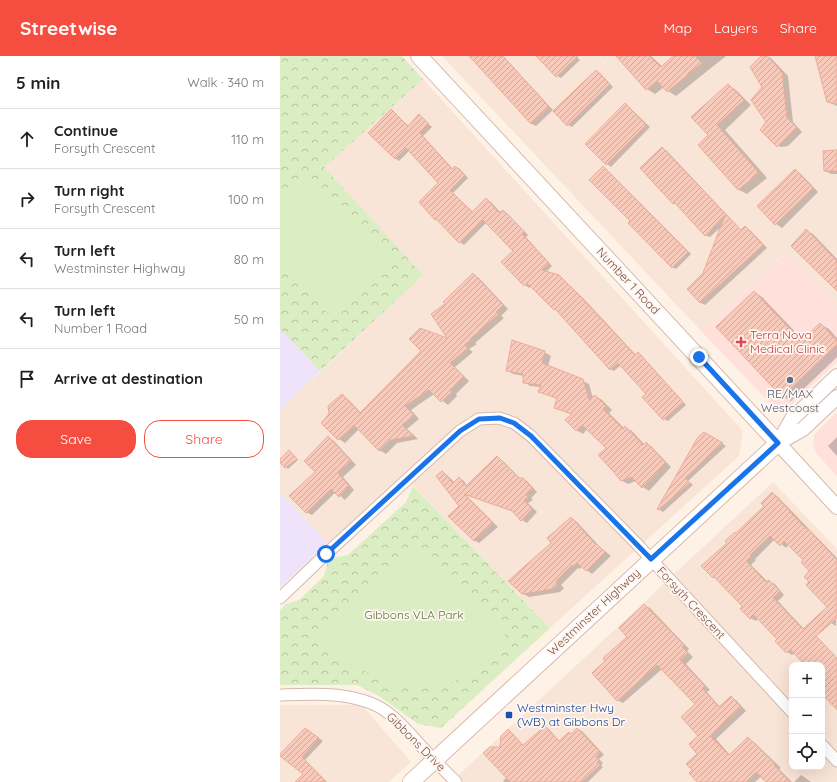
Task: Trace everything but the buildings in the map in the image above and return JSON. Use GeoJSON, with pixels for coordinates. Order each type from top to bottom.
{"type":"FeatureCollection","features":[{"type":"Feature","properties":{"kind":"main road","name":"Number 1 Road"},"geometry":{"type":"LineString","coordinates":[[419,56],[778,443]]}},
{"type":"Feature","properties":{"kind":"main road","name":"Westminster Highway"},"geometry":{"type":"LineString","coordinates":[[411,782],[778,443]]}},
{"type":"Feature","properties":{"kind":"street","name":"Westminster Highway"},"geometry":{"type":"LineString","coordinates":[[778,443],[792,419],[837,376]]}},
{"type":"Feature","properties":{"kind":"street","name":"Westminster Highway"},"geometry":{"type":"LineString","coordinates":[[778,443],[802,428],[837,397]]}},
{"type":"Feature","properties":{"kind":"street","name":"Forsyth Crescent"},"geometry":{"type":"LineString","coordinates":[[280,598],[460,431],[479,419],[500,418],[514,423],[531,436],[651,559],[789,709]]}},
{"type":"Feature","properties":{"kind":"street","name":"Number 1 Road"},"geometry":{"type":"LineString","coordinates":[[778,443],[837,507]]}},
{"type":"Feature","properties":{"kind":"street","name":"Gibbons Drive"},"geometry":{"type":"LineString","coordinates":[[280,695],[338,695],[367,701],[378,706],[392,716],[456,782]]}},
{"type":"Feature","properties":{"kind":"street"},"geometry":{"type":"LineString","coordinates":[[825,747],[837,761]]}},
{"type":"Feature","properties":{"kind":"shaded area"},"geometry":{"type":"Polygon","coordinates":[[[442,56],[598,56],[616,74],[599,56],[837,56],[837,309],[785,253],[702,332],[442,56]]]}},
{"type":"Feature","properties":{"kind":"shaded area"},"geometry":{"type":"Polygon","coordinates":[[[423,79],[743,431],[739,456],[550,628],[404,476],[328,543],[280,493],[280,410],[422,275],[324,167],[423,79]]]}},
{"type":"Feature","properties":{"kind":"shaded area"},"geometry":{"type":"Polygon","coordinates":[[[786,253],[837,309],[837,362],[789,407],[781,408],[772,405],[702,332],[786,253]]]}},
{"type":"Feature","properties":{"kind":"shaded area"},"geometry":{"type":"Polygon","coordinates":[[[280,329],[320,371],[280,410],[280,329]]]}},
{"type":"Feature","properties":{"kind":"shaded area"},"geometry":{"type":"Polygon","coordinates":[[[837,412],[837,476],[816,453],[813,445],[814,435],[837,412]]]}},
{"type":"Feature","properties":{"kind":"shaded area"},"geometry":{"type":"Polygon","coordinates":[[[773,482],[837,549],[837,782],[451,782],[773,482]]]}},
{"type":"Feature","properties":{"kind":"shaded area"},"geometry":{"type":"Polygon","coordinates":[[[280,493],[328,543],[280,587],[280,493]]]}},
{"type":"Feature","properties":{"kind":"shaded area"},"geometry":{"type":"Polygon","coordinates":[[[280,705],[362,705],[411,762],[389,782],[280,782],[280,705]]]}},
{"type":"Feature","properties":{"kind":"green space"},"geometry":{"type":"Polygon","coordinates":[[[280,56],[402,56],[423,79],[324,167],[423,275],[320,371],[280,329],[280,56]]]}},
{"type":"Feature","properties":{"kind":"green space"},"geometry":{"type":"Polygon","coordinates":[[[310,176],[394,264],[334,320],[280,261],[280,205],[310,176]]]}},
{"type":"Feature","properties":{"kind":"green space","name":"Gibbons VLA Park"},"geometry":{"type":"Polygon","coordinates":[[[413,486],[550,628],[441,728],[418,724],[379,696],[357,685],[280,685],[280,610],[286,604],[299,600],[324,576],[327,564],[333,558],[348,555],[406,502],[413,486]]]}},
{"type":"Feature","properties":{"kind":"green space"},"geometry":{"type":"Polygon","coordinates":[[[415,548],[425,548],[512,643],[487,665],[453,682],[422,689],[387,683],[341,659],[316,640],[415,548]]]}},
{"type":"Feature","properties":{"kind":"place","name":"Terra Nova Medical Clinic"},"geometry":{"type":"Point","coordinates":[741,342]}},
{"type":"Feature","properties":{"kind":"place","name":"RE/MAX Westcoast"},"geometry":{"type":"Point","coordinates":[790,380]}},
{"type":"Feature","properties":{"kind":"place","name":"Westminster Hwy (WB) at Gibbons Dr"},"geometry":{"type":"Point","coordinates":[509,715]}},
{"type":"Feature","properties":{"kind":"route"},"geometry":{"type":"LineString","coordinates":[[326,554],[460,431],[479,419],[500,418],[514,423],[531,436],[651,559],[778,443],[699,357]]}}]}
